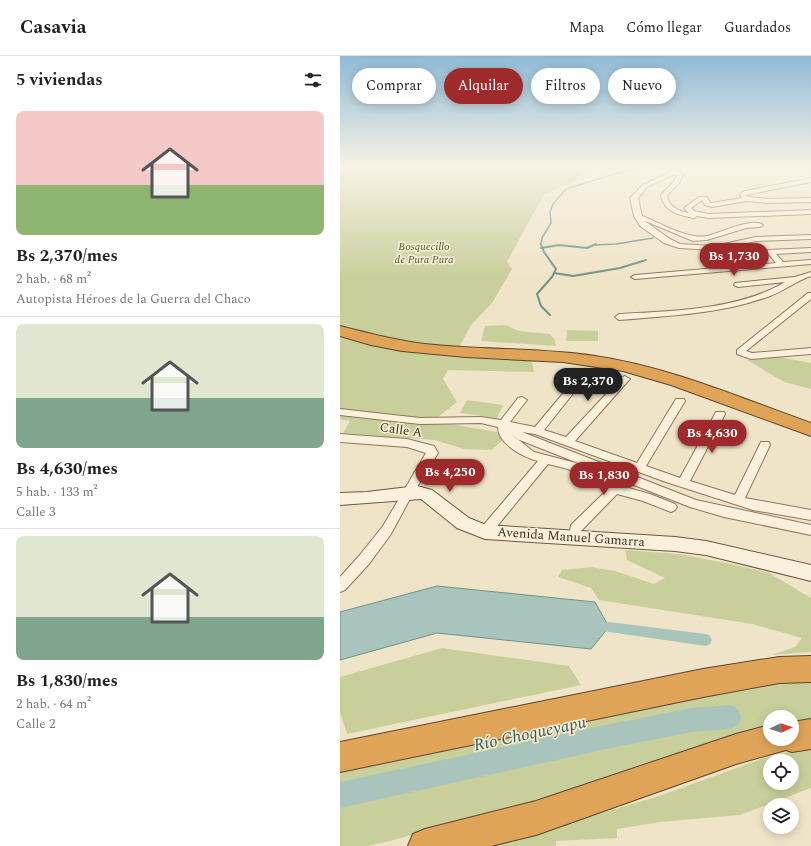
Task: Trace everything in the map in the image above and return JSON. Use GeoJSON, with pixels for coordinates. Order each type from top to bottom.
{"type":"FeatureCollection","features":[{"type":"Feature","properties":{"kind":"highway"},"geometry":{"type":"LineString","coordinates":[[340,324],[370,334],[394,339],[578,352],[624,359],[694,378],[811,422]]}},
{"type":"Feature","properties":{"kind":"highway"},"geometry":{"type":"LineString","coordinates":[[340,331],[384,344],[466,352],[572,358],[624,367],[670,378],[811,430]]}},
{"type":"Feature","properties":{"kind":"highway"},"geometry":{"type":"LineString","coordinates":[[340,757],[703,683],[779,670],[811,669]]}},
{"type":"Feature","properties":{"kind":"highway"},"geometry":{"type":"LineString","coordinates":[[799,735],[811,734]]}},
{"type":"Feature","properties":{"kind":"highway"},"geometry":{"type":"LineString","coordinates":[[424,846],[536,818],[736,749],[763,742]]}},
{"type":"Feature","properties":{"kind":"main road","name":"Avenida Manuel Gamarra"},"geometry":{"type":"LineString","coordinates":[[340,499],[367,498],[407,493],[426,494],[437,501],[463,523],[485,532],[675,544],[706,548],[811,573]]}},
{"type":"Feature","properties":{"kind":"street"},"geometry":{"type":"LineString","coordinates":[[634,204],[638,216],[643,224],[667,241],[687,248],[725,247],[761,238],[811,237]]}},
{"type":"Feature","properties":{"kind":"street"},"geometry":{"type":"LineString","coordinates":[[668,204],[672,209],[692,216],[811,212]]}},
{"type":"Feature","properties":{"kind":"street"},"geometry":{"type":"LineString","coordinates":[[694,204],[687,210],[702,216]]}},
{"type":"Feature","properties":{"kind":"street"},"geometry":{"type":"LineString","coordinates":[[707,204],[721,204]]}},
{"type":"Feature","properties":{"kind":"street"},"geometry":{"type":"LineString","coordinates":[[638,216],[693,239],[707,238],[746,226],[760,225]]}},
{"type":"Feature","properties":{"kind":"street"},"geometry":{"type":"LineString","coordinates":[[781,264],[771,252],[811,250]]}},
{"type":"Feature","properties":{"kind":"street"},"geometry":{"type":"LineString","coordinates":[[635,277],[811,262]]}},
{"type":"Feature","properties":{"kind":"street"},"geometry":{"type":"LineString","coordinates":[[738,285],[796,279],[811,274]]}},
{"type":"Feature","properties":{"kind":"street"},"geometry":{"type":"LineString","coordinates":[[619,317],[697,312],[716,308],[766,295],[778,290],[796,279]]}},
{"type":"Feature","properties":{"kind":"street"},"geometry":{"type":"LineString","coordinates":[[811,295],[740,352],[751,356],[811,351]]}},
{"type":"Feature","properties":{"kind":"street"},"geometry":{"type":"LineString","coordinates":[[569,441],[625,379]]}},
{"type":"Feature","properties":{"kind":"street"},"geometry":{"type":"LineString","coordinates":[[537,431],[574,386]]}},
{"type":"Feature","properties":{"kind":"street"},"geometry":{"type":"LineString","coordinates":[[522,400],[504,424],[504,432],[508,439],[530,455],[572,466],[615,489],[646,497],[671,507]]}},
{"type":"Feature","properties":{"kind":"street"},"geometry":{"type":"LineString","coordinates":[[640,467],[680,401]]}},
{"type":"Feature","properties":{"kind":"street"},"geometry":{"type":"LineString","coordinates":[[340,412],[420,421],[481,420],[537,431],[569,441],[683,483],[738,500],[769,509],[811,515]]}},
{"type":"Feature","properties":{"kind":"street"},"geometry":{"type":"LineString","coordinates":[[683,483],[720,414]]}},
{"type":"Feature","properties":{"kind":"street"},"geometry":{"type":"LineString","coordinates":[[504,424],[521,436],[694,504],[724,512],[811,530]]}},
{"type":"Feature","properties":{"kind":"street","name":"Calle A"},"geometry":{"type":"LineString","coordinates":[[340,438],[407,443],[430,449],[432,452],[429,460],[407,493]]}},
{"type":"Feature","properties":{"kind":"street"},"geometry":{"type":"LineString","coordinates":[[738,500],[765,445]]}},
{"type":"Feature","properties":{"kind":"street"},"geometry":{"type":"LineString","coordinates":[[485,532],[545,460]]}},
{"type":"Feature","properties":{"kind":"street"},"geometry":{"type":"LineString","coordinates":[[575,537],[575,529],[615,489]]}},
{"type":"Feature","properties":{"kind":"street"},"geometry":{"type":"LineString","coordinates":[[340,586],[364,560],[387,530],[407,493]]}},
{"type":"Feature","properties":{"kind":"green space","name":"Bosquecillo de Pura Pura"},"geometry":{"type":"Polygon","coordinates":[[[340,204],[539,204],[507,262],[512,269],[492,303],[471,325],[454,357],[532,361],[534,372],[448,370],[443,379],[457,402],[433,421],[497,432],[502,441],[491,450],[464,449],[435,440],[343,433],[350,421],[340,419],[340,204]]]}},
{"type":"Feature","properties":{"kind":"green space"},"geometry":{"type":"Polygon","coordinates":[[[506,325],[519,331],[550,334],[555,340],[556,346],[481,341],[485,326],[506,325]]]}},
{"type":"Feature","properties":{"kind":"green space"},"geometry":{"type":"Polygon","coordinates":[[[567,330],[598,331],[598,341],[566,341],[567,330]]]}},
{"type":"Feature","properties":{"kind":"green space"},"geometry":{"type":"Polygon","coordinates":[[[774,356],[811,363],[811,389],[784,382],[747,360],[774,356]]]}},
{"type":"Feature","properties":{"kind":"green space"},"geometry":{"type":"Polygon","coordinates":[[[467,400],[503,405],[497,418],[460,413],[467,400]]]}},
{"type":"Feature","properties":{"kind":"green space"},"geometry":{"type":"Polygon","coordinates":[[[625,550],[679,554],[769,573],[811,598],[811,652],[771,655],[795,647],[802,638],[752,624],[599,600],[591,588],[558,577],[562,570],[591,567],[615,571],[654,584],[665,578],[627,560],[625,550]]]}},
{"type":"Feature","properties":{"kind":"green space"},"geometry":{"type":"Polygon","coordinates":[[[442,648],[569,666],[581,685],[347,734],[340,712],[340,677],[442,648]]]}},
{"type":"Feature","properties":{"kind":"green space"},"geometry":{"type":"Polygon","coordinates":[[[811,679],[811,725],[799,726],[799,710],[763,710],[763,733],[615,779],[390,841],[367,846],[340,846],[340,804],[655,737],[739,723],[733,709],[696,712],[340,784],[340,769],[727,690],[811,679]]]}},
{"type":"Feature","properties":{"kind":"green space"},"geometry":{"type":"Polygon","coordinates":[[[811,747],[811,788],[785,798],[763,798],[763,806],[740,815],[660,822],[617,829],[617,838],[556,841],[556,846],[490,846],[659,796],[763,758],[763,790],[799,790],[799,754],[781,754],[811,747]]]}},
{"type":"Feature","properties":{"kind":"water"},"geometry":{"type":"Polygon","coordinates":[[[437,586],[595,602],[609,627],[591,649],[437,633],[340,660],[340,612],[437,586]]]}},
{"type":"Feature","properties":{"kind":"waterway"},"geometry":{"type":"LineString","coordinates":[[541,244],[542,238],[551,223],[550,212],[553,204]]}},
{"type":"Feature","properties":{"kind":"waterway"},"geometry":{"type":"LineString","coordinates":[[594,245],[616,244],[653,238]]}},
{"type":"Feature","properties":{"kind":"waterway"},"geometry":{"type":"LineString","coordinates":[[542,248],[559,245],[587,248],[596,244]]}},
{"type":"Feature","properties":{"kind":"waterway"},"geometry":{"type":"LineString","coordinates":[[542,248],[556,269],[554,273]]}},
{"type":"Feature","properties":{"kind":"waterway"},"geometry":{"type":"LineString","coordinates":[[554,273],[573,276],[620,268],[646,260]]}},
{"type":"Feature","properties":{"kind":"waterway"},"geometry":{"type":"LineString","coordinates":[[550,315],[541,306],[537,294],[554,273]]}},
{"type":"Feature","properties":{"kind":"waterway"},"geometry":{"type":"LineString","coordinates":[[609,627],[706,640]]}},
{"type":"Feature","properties":{"kind":"waterway","name":"Río Choqueyapu"},"geometry":{"type":"LineString","coordinates":[[340,795],[611,736],[692,720],[730,717]]}}]}
